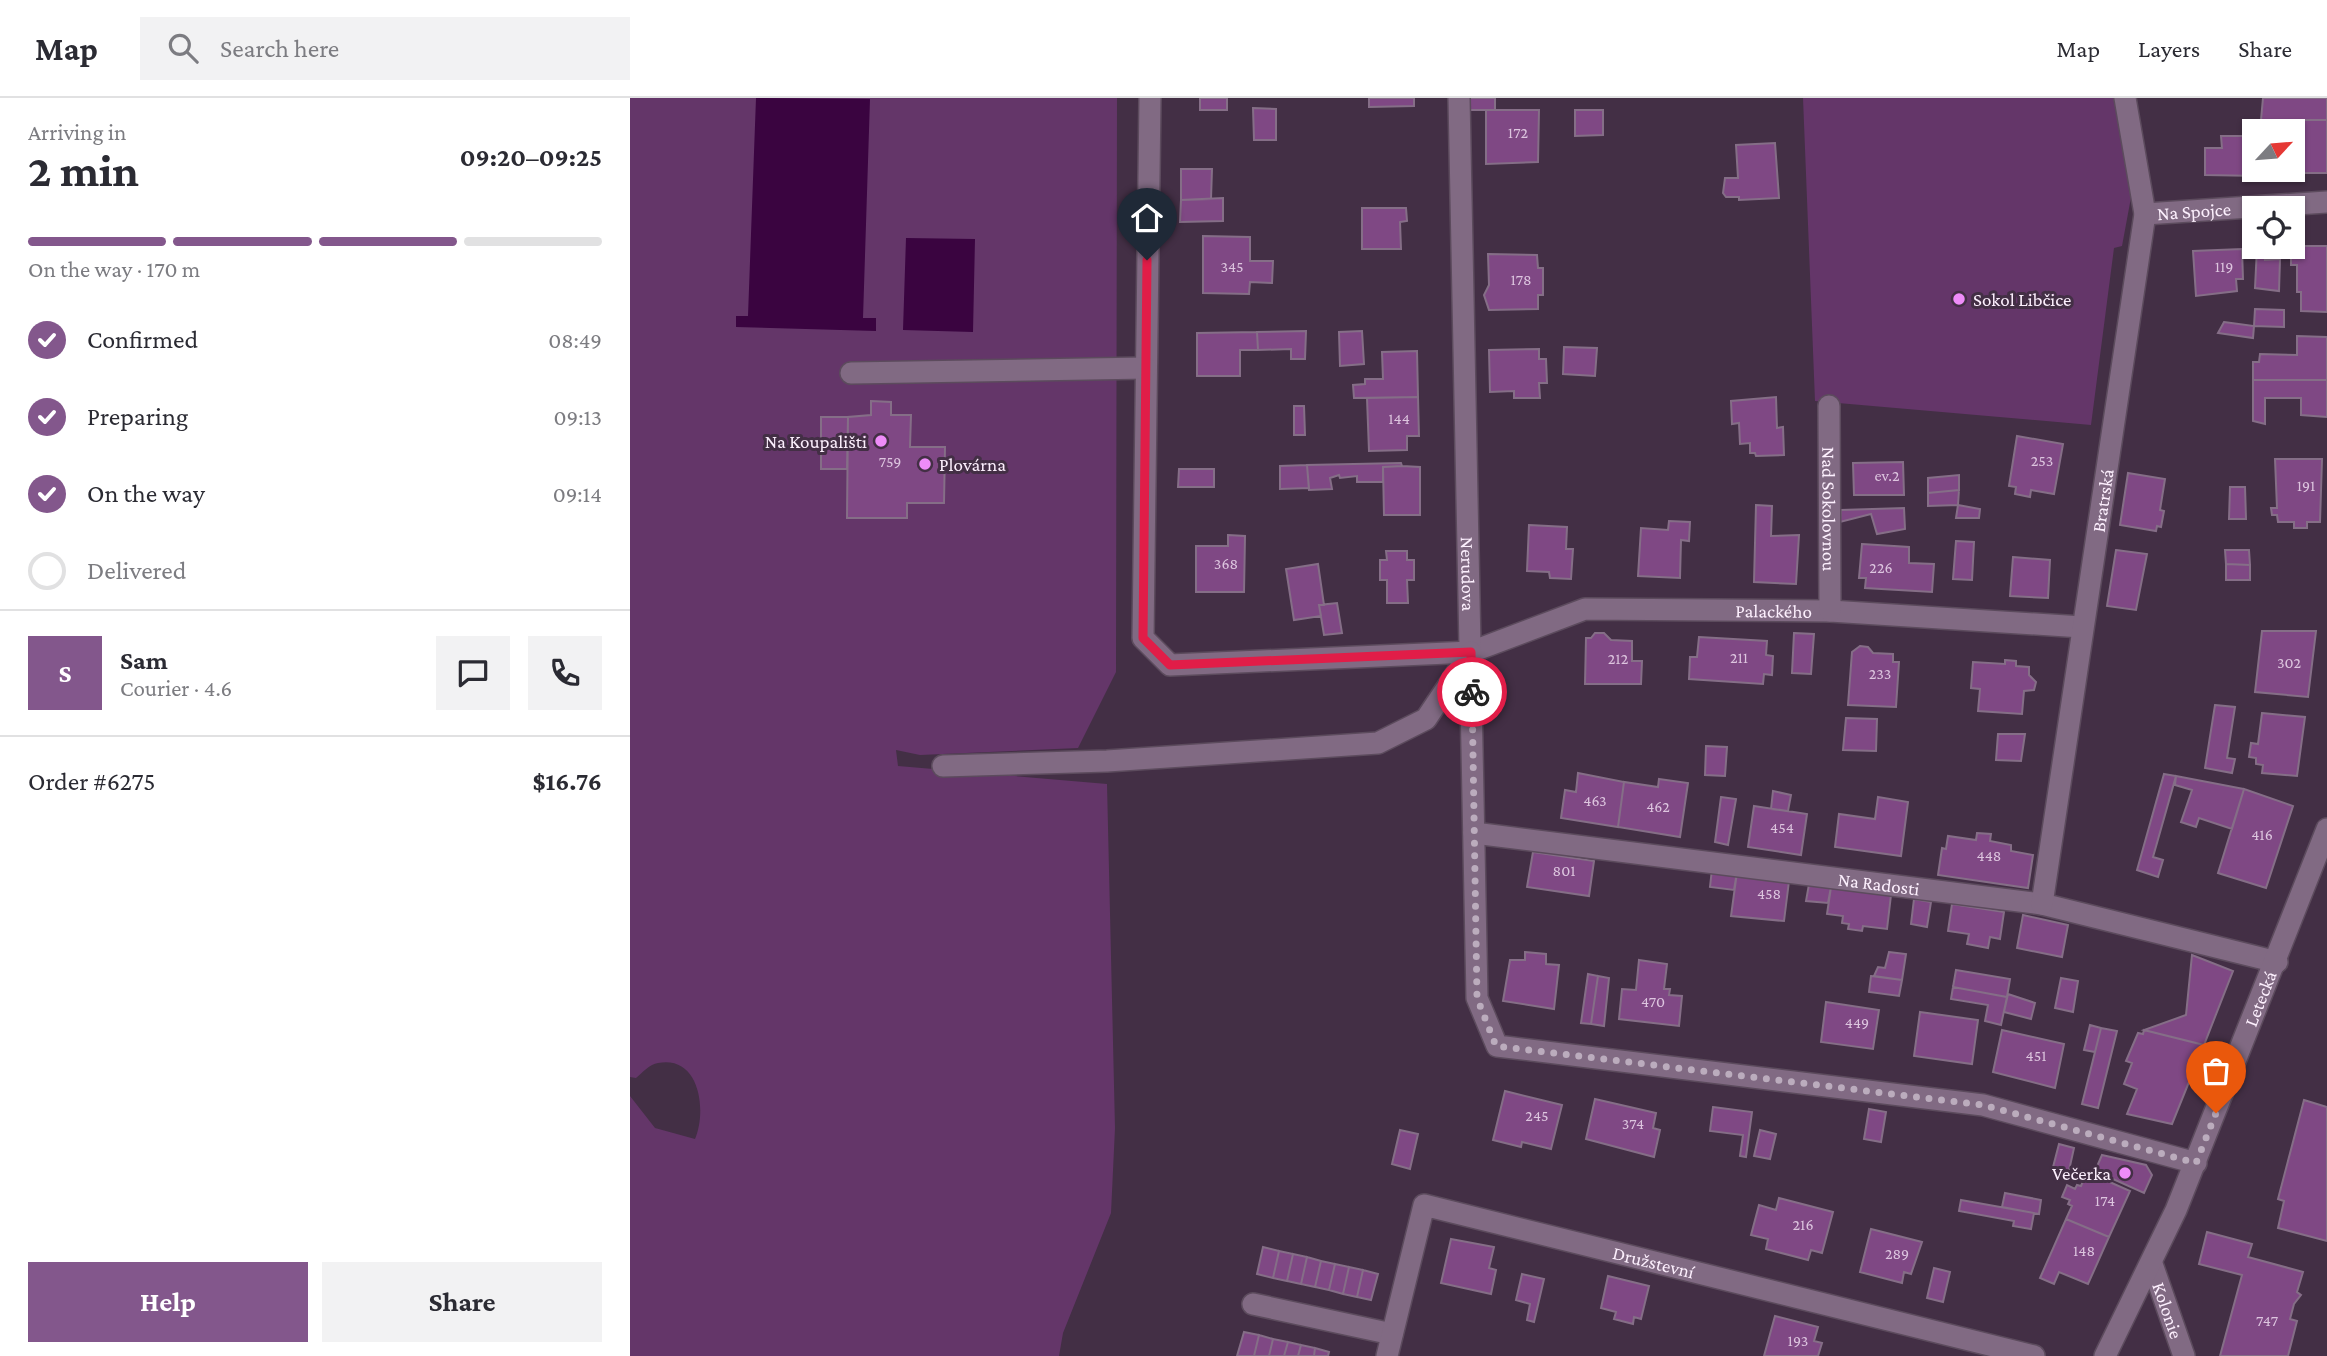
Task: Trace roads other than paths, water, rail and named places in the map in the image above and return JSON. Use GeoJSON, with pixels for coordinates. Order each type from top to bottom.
{"type":"FeatureCollection","features":[{"type":"Feature","properties":{"kind":"street","name":"Palackého"},"geometry":{"type":"LineString","coordinates":[[1150,98],[1143,638],[1170,665],[1471,652],[1585,610],[1830,611],[2082,627]]}},
{"type":"Feature","properties":{"kind":"street","name":"Nerudova"},"geometry":{"type":"LineString","coordinates":[[1459,98],[1477,998],[1496,1046],[1983,1105],[2196,1163]]}},
{"type":"Feature","properties":{"kind":"street","name":"Bratrská"},"geometry":{"type":"LineString","coordinates":[[2042,904],[2145,214],[2125,98]]}},
{"type":"Feature","properties":{"kind":"street","name":"Na Spojce"},"geometry":{"type":"LineString","coordinates":[[2145,214],[2327,202]]}},
{"type":"Feature","properties":{"kind":"street"},"geometry":{"type":"LineString","coordinates":[[851,373],[1146,368]]}},
{"type":"Feature","properties":{"kind":"street","name":"Nad Sokolovnou"},"geometry":{"type":"LineString","coordinates":[[1829,406],[1830,611]]}},
{"type":"Feature","properties":{"kind":"street"},"geometry":{"type":"LineString","coordinates":[[943,766],[1107,761],[1378,743],[1426,719],[1471,652]]}},
{"type":"Feature","properties":{"kind":"street","name":"Letecká"},"geometry":{"type":"LineString","coordinates":[[2105,1356],[2152,1264],[2196,1163],[2327,829]]}},
{"type":"Feature","properties":{"kind":"street","name":"Na Radosti"},"geometry":{"type":"LineString","coordinates":[[1474,833],[2042,904],[2277,962]]}},
{"type":"Feature","properties":{"kind":"street","name":"Družstevní"},"geometry":{"type":"LineString","coordinates":[[1387,1356],[1424,1205],[2034,1356]]}},
{"type":"Feature","properties":{"kind":"street","name":"Kolonie"},"geometry":{"type":"LineString","coordinates":[[2152,1264],[2184,1356]]}},
{"type":"Feature","properties":{"kind":"street"},"geometry":{"type":"LineString","coordinates":[[1253,1304],[1392,1334]]}},
{"type":"Feature","properties":{"kind":"place","name":"Sokol Libčice"},"geometry":{"type":"Point","coordinates":[1959,299]}},
{"type":"Feature","properties":{"kind":"place","name":"Na Koupališti"},"geometry":{"type":"Point","coordinates":[881,441]}},
{"type":"Feature","properties":{"kind":"place","name":"Plovárna"},"geometry":{"type":"Point","coordinates":[925,464]}},
{"type":"Feature","properties":{"kind":"place","name":"Večerka"},"geometry":{"type":"Point","coordinates":[2125,1173]}}]}
